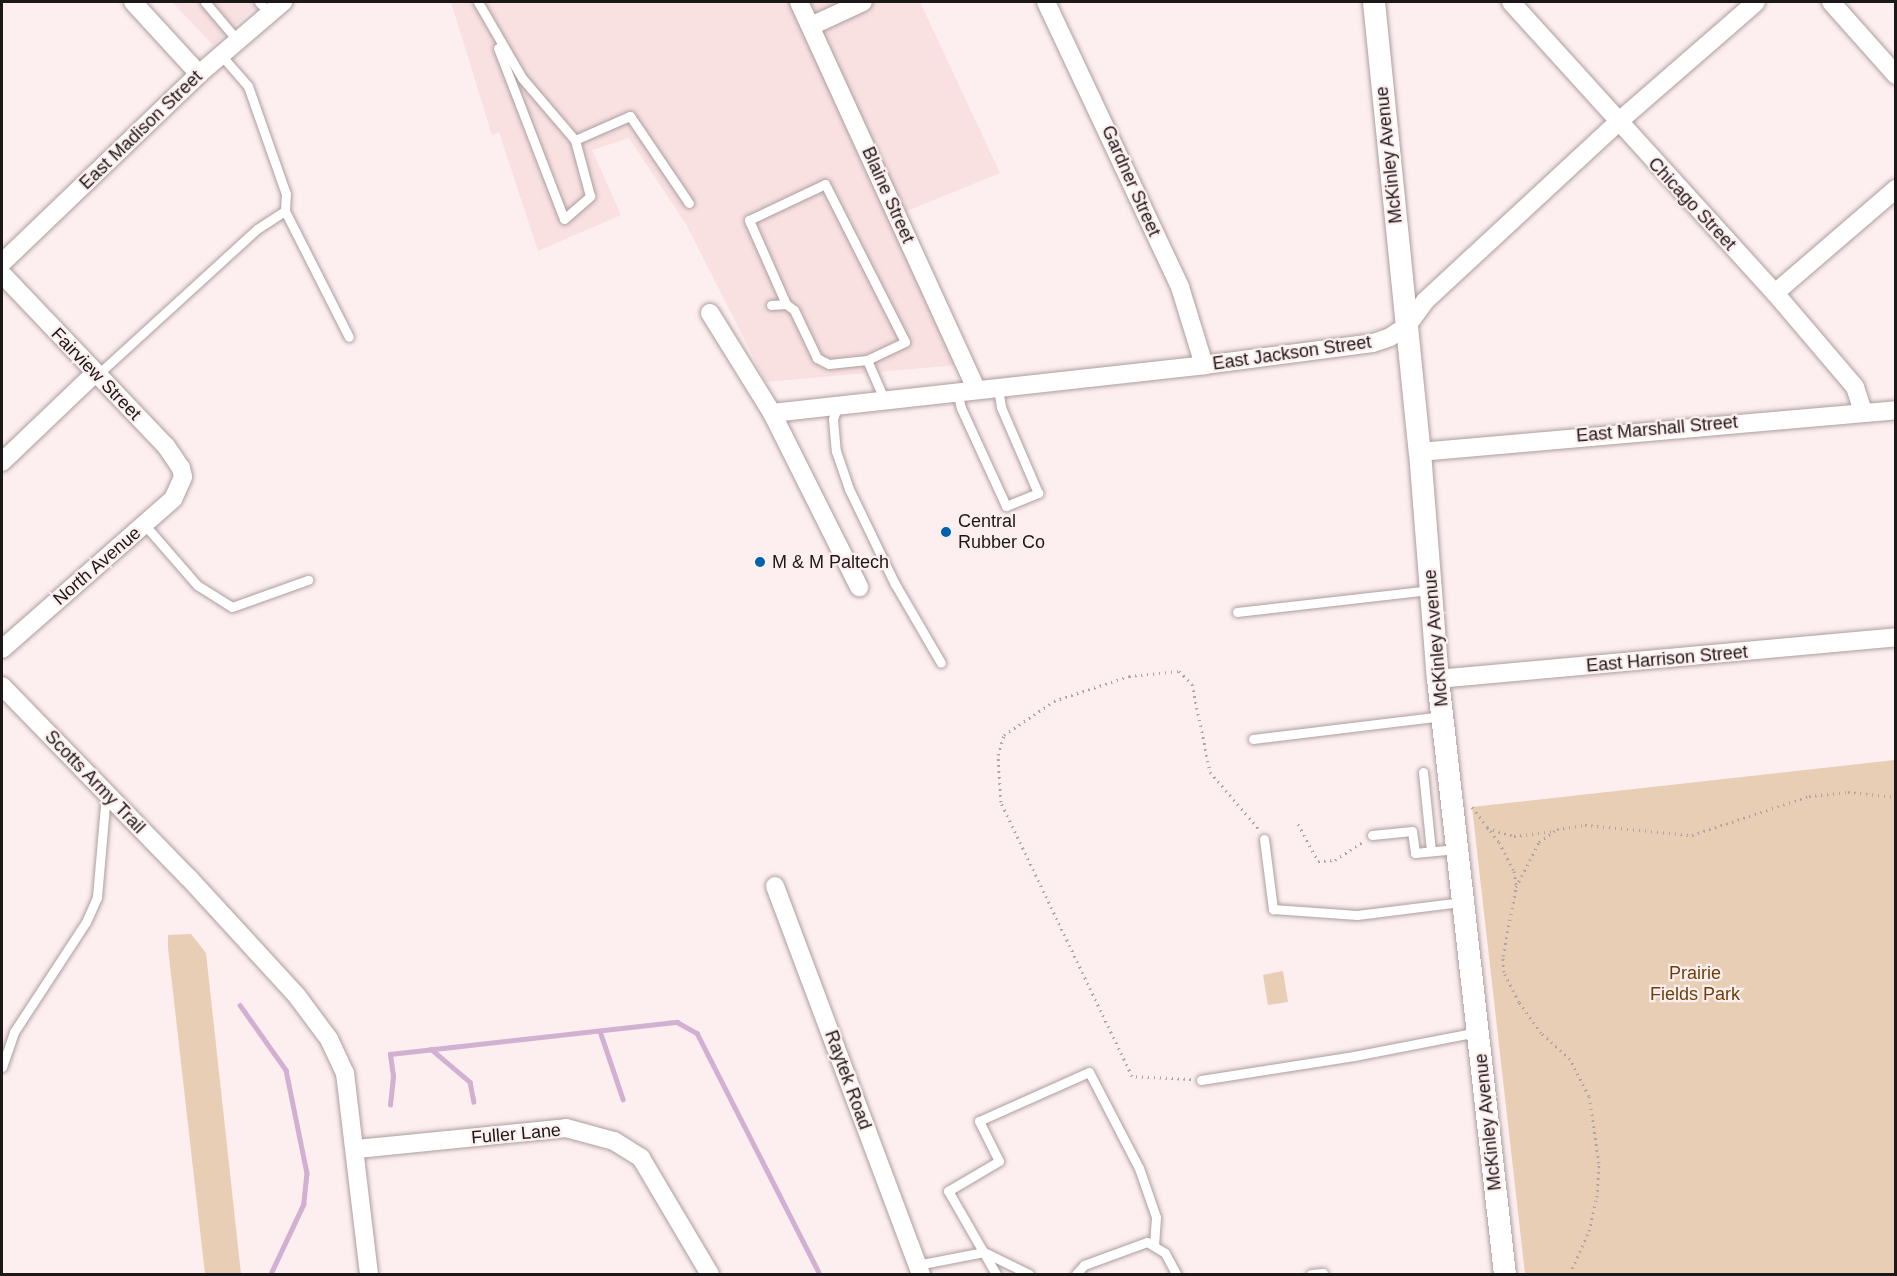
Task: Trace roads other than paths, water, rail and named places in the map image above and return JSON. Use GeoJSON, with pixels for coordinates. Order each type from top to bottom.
{"type":"FeatureCollection","features":[{"type":"Feature","properties":{"kind":"street"},"geometry":{"type":"LineString","coordinates":[[133,2],[199,74]]}},
{"type":"Feature","properties":{"kind":"street","name":"Blaine Street"},"geometry":{"type":"LineString","coordinates":[[799,2],[976,389]]}},
{"type":"Feature","properties":{"kind":"street"},"geometry":{"type":"LineString","coordinates":[[811,26],[863,2]]}},
{"type":"Feature","properties":{"kind":"street","name":"Gardner Street"},"geometry":{"type":"LineString","coordinates":[[1046,2],[1180,287],[1204,365]]}},
{"type":"Feature","properties":{"kind":"street","name":"McKinley Avenue"},"geometry":{"type":"LineString","coordinates":[[1374,2],[1420,452],[1438,679],[1505,1275]]}},
{"type":"Feature","properties":{"kind":"street","name":"Chicago Street"},"geometry":{"type":"LineString","coordinates":[[1511,2],[1617,123],[1775,293],[1855,387],[1863,412]]}},
{"type":"Feature","properties":{"kind":"street","name":"East Jackson Street"},"geometry":{"type":"LineString","coordinates":[[771,412],[1204,365],[1373,343],[1407,326],[1425,301],[1617,123],[1756,2]]}},
{"type":"Feature","properties":{"kind":"street"},"geometry":{"type":"LineString","coordinates":[[1831,2],[1896,75]]}},
{"type":"Feature","properties":{"kind":"street","name":"East Madison Street"},"geometry":{"type":"LineString","coordinates":[[2,263],[271,6]]}},
{"type":"Feature","properties":{"kind":"street"},"geometry":{"type":"LineString","coordinates":[[1775,293],[1896,189]]}},
{"type":"Feature","properties":{"kind":"street","name":"Fairview Street"},"geometry":{"type":"LineString","coordinates":[[2,274],[95,375],[166,446],[183,477]]}},
{"type":"Feature","properties":{"kind":"street"},"geometry":{"type":"LineString","coordinates":[[710,313],[771,412],[859,587]]}},
{"type":"Feature","properties":{"kind":"street"},"geometry":{"type":"LineString","coordinates":[[2,462],[95,375]]}},
{"type":"Feature","properties":{"kind":"street","name":"East Marshall Street"},"geometry":{"type":"LineString","coordinates":[[1420,452],[1895,411]]}},
{"type":"Feature","properties":{"kind":"street","name":"North Avenue"},"geometry":{"type":"LineString","coordinates":[[2,649],[178,493],[183,477]]}},
{"type":"Feature","properties":{"kind":"street","name":"East Harrison Street"},"geometry":{"type":"LineString","coordinates":[[1438,679],[1896,637]]}},
{"type":"Feature","properties":{"kind":"street","name":"Scotts Army Trail"},"geometry":{"type":"LineString","coordinates":[[2,686],[188,877],[297,996],[329,1039],[345,1072],[357,1153]]}},
{"type":"Feature","properties":{"kind":"street","name":"Raytek Road"},"geometry":{"type":"LineString","coordinates":[[775,886],[919,1270]]}},
{"type":"Feature","properties":{"kind":"street","name":"Fuller Lane"},"geometry":{"type":"LineString","coordinates":[[357,1153],[566,1128],[614,1141],[641,1158],[710,1275]]}},
{"type":"Feature","properties":{"kind":"street"},"geometry":{"type":"LineString","coordinates":[[357,1153],[369,1275]]}},
{"type":"Feature","properties":{"kind":"lane"},"geometry":{"type":"LineString","coordinates":[[205,2],[238,40]]}},
{"type":"Feature","properties":{"kind":"lane"},"geometry":{"type":"LineString","coordinates":[[478,2],[491,29],[564,219],[590,196],[575,140],[522,78],[491,29]]}},
{"type":"Feature","properties":{"kind":"lane"},"geometry":{"type":"LineString","coordinates":[[221,56],[248,86],[286,194],[285,211],[349,337]]}},
{"type":"Feature","properties":{"kind":"lane"},"geometry":{"type":"LineString","coordinates":[[575,140],[630,116],[689,203]]}},
{"type":"Feature","properties":{"kind":"lane"},"geometry":{"type":"LineString","coordinates":[[825,183],[905,342],[867,360],[829,364],[817,358],[794,310],[786,304],[749,220],[825,183]]}},
{"type":"Feature","properties":{"kind":"lane"},"geometry":{"type":"LineString","coordinates":[[95,375],[257,229],[285,211]]}},
{"type":"Feature","properties":{"kind":"lane"},"geometry":{"type":"LineString","coordinates":[[771,305],[786,304]]}},
{"type":"Feature","properties":{"kind":"lane"},"geometry":{"type":"LineString","coordinates":[[867,360],[884,399]]}},
{"type":"Feature","properties":{"kind":"lane"},"geometry":{"type":"LineString","coordinates":[[957,391],[961,408],[1006,506],[1038,493],[1001,407],[998,387]]}},
{"type":"Feature","properties":{"kind":"lane"},"geometry":{"type":"LineString","coordinates":[[838,405],[834,419],[836,452],[849,489],[895,584],[941,663]]}},
{"type":"Feature","properties":{"kind":"lane"},"geometry":{"type":"LineString","coordinates":[[144,525],[197,585],[232,607],[308,580]]}},
{"type":"Feature","properties":{"kind":"lane"},"geometry":{"type":"LineString","coordinates":[[1237,612],[1432,590]]}},
{"type":"Feature","properties":{"kind":"lane"},"geometry":{"type":"LineString","coordinates":[[1253,739],[1443,716]]}},
{"type":"Feature","properties":{"kind":"lane"},"geometry":{"type":"LineString","coordinates":[[1423,772],[1431,851]]}},
{"type":"Feature","properties":{"kind":"lane"},"geometry":{"type":"LineString","coordinates":[[2,1067],[14,1032],[86,922],[97,897],[106,793]]}},
{"type":"Feature","properties":{"kind":"lane"},"geometry":{"type":"LineString","coordinates":[[1372,835],[1412,831],[1415,853],[1458,849]]}},
{"type":"Feature","properties":{"kind":"lane"},"geometry":{"type":"LineString","coordinates":[[1264,839],[1273,909],[1357,915],[1464,902]]}},
{"type":"Feature","properties":{"kind":"lane"},"geometry":{"type":"LineString","coordinates":[[1201,1080],[1354,1056],[1478,1032]]}},
{"type":"Feature","properties":{"kind":"lane"},"geometry":{"type":"LineString","coordinates":[[996,1275],[948,1191],[999,1161],[979,1121],[1089,1072],[1139,1168],[1156,1217],[1154,1244]]}},
{"type":"Feature","properties":{"kind":"lane"},"geometry":{"type":"LineString","coordinates":[[1076,1275],[1084,1265],[1147,1242],[1154,1244],[1165,1253],[1176,1275]]}},
{"type":"Feature","properties":{"kind":"lane"},"geometry":{"type":"LineString","coordinates":[[919,1270],[984,1251],[1029,1275]]}},
{"type":"Feature","properties":{"kind":"lane"},"geometry":{"type":"LineString","coordinates":[[1311,1275],[1323,1273]]}},
{"type":"Feature","properties":{"kind":"waterway"},"geometry":{"type":"LineString","coordinates":[[240,1005],[286,1070],[307,1173],[304,1204],[271,1274]]}},
{"type":"Feature","properties":{"kind":"waterway"},"geometry":{"type":"LineString","coordinates":[[390,1105],[393,1076],[390,1054],[677,1022],[697,1033],[820,1274]]}},
{"type":"Feature","properties":{"kind":"waterway"},"geometry":{"type":"LineString","coordinates":[[600,1031],[623,1099]]}},
{"type":"Feature","properties":{"kind":"waterway"},"geometry":{"type":"LineString","coordinates":[[431,1049],[470,1082],[474,1102]]}},
{"type":"Feature","properties":{"kind":"place","name":"Central Rubber Co"},"geometry":{"type":"Point","coordinates":[946,532]}},
{"type":"Feature","properties":{"kind":"place","name":"M & M Paltech"},"geometry":{"type":"Point","coordinates":[760,562]}},
{"type":"Feature","properties":{"kind":"park label","name":"Prairie Fields Park"},"geometry":{"type":"Point","coordinates":[1695,984]}}]}
